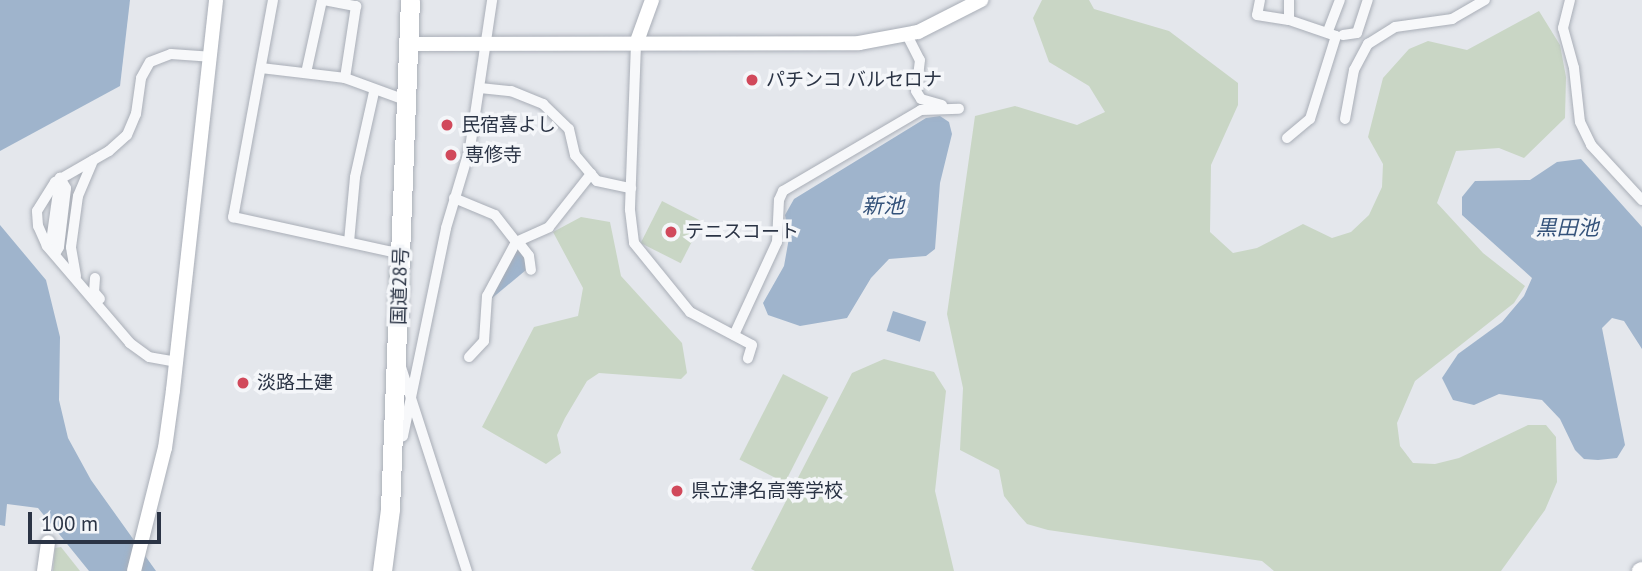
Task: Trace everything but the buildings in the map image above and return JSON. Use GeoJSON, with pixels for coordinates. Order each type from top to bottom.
{"type":"FeatureCollection","features":[{"type":"Feature","properties":{"kind":"highway","name":"国道28号"},"geometry":{"type":"LineString","coordinates":[[382,571],[393,441],[410,0]]}},
{"type":"Feature","properties":{"kind":"street"},"geometry":{"type":"LineString","coordinates":[[134,571],[165,448],[177,362],[216,0]]}},
{"type":"Feature","properties":{"kind":"street"},"geometry":{"type":"LineString","coordinates":[[273,0],[233,217],[401,254]]}},
{"type":"Feature","properties":{"kind":"street"},"geometry":{"type":"LineString","coordinates":[[306,73],[323,0],[356,6],[345,78]]}},
{"type":"Feature","properties":{"kind":"street"},"geometry":{"type":"LineString","coordinates":[[393,441],[403,436],[454,198],[470,148],[492,0]]}},
{"type":"Feature","properties":{"kind":"street"},"geometry":{"type":"LineString","coordinates":[[652,0],[636,44],[631,188],[633,237],[639,254],[690,312],[752,345],[748,358]]}},
{"type":"Feature","properties":{"kind":"street"},"geometry":{"type":"LineString","coordinates":[[408,44],[839,44],[907,35],[981,0]]}},
{"type":"Feature","properties":{"kind":"street"},"geometry":{"type":"LineString","coordinates":[[1259,0],[1257,15],[1289,20],[1368,44]]}},
{"type":"Feature","properties":{"kind":"street"},"geometry":{"type":"LineString","coordinates":[[1289,0],[1289,20]]}},
{"type":"Feature","properties":{"kind":"street"},"geometry":{"type":"LineString","coordinates":[[1287,138],[1310,119],[1336,34],[1340,0]]}},
{"type":"Feature","properties":{"kind":"street"},"geometry":{"type":"LineString","coordinates":[[1336,34],[1357,33],[1368,0]]}},
{"type":"Feature","properties":{"kind":"street"},"geometry":{"type":"LineString","coordinates":[[1345,119],[1354,70],[1368,44],[1395,27],[1452,19],[1485,0]]}},
{"type":"Feature","properties":{"kind":"street"},"geometry":{"type":"LineString","coordinates":[[1570,0],[1563,28],[1574,68],[1580,122],[1591,145],[1642,200]]}},
{"type":"Feature","properties":{"kind":"street"},"geometry":{"type":"LineString","coordinates":[[734,335],[777,242],[779,201],[783,191],[922,110],[959,109],[918,96],[914,82],[920,60],[907,35]]}},
{"type":"Feature","properties":{"kind":"street"},"geometry":{"type":"LineString","coordinates":[[177,362],[149,357],[127,339],[40,234],[37,211],[47,189],[60,178],[127,135],[136,114],[143,72],[150,62],[171,54],[211,57]]}},
{"type":"Feature","properties":{"kind":"street"},"geometry":{"type":"LineString","coordinates":[[261,68],[345,78],[374,92],[405,100]]}},
{"type":"Feature","properties":{"kind":"street"},"geometry":{"type":"LineString","coordinates":[[480,88],[511,91],[542,104],[571,132],[575,155],[591,174],[604,185],[631,188]]}},
{"type":"Feature","properties":{"kind":"street"},"geometry":{"type":"LineString","coordinates":[[349,242],[355,177],[374,92]]}},
{"type":"Feature","properties":{"kind":"street"},"geometry":{"type":"LineString","coordinates":[[76,279],[71,247],[78,196],[93,159]]}},
{"type":"Feature","properties":{"kind":"street"},"geometry":{"type":"LineString","coordinates":[[469,357],[484,341],[487,296],[517,243],[549,227],[591,174]]}},
{"type":"Feature","properties":{"kind":"street"},"geometry":{"type":"LineString","coordinates":[[52,251],[59,247],[66,188],[60,178]]}},
{"type":"Feature","properties":{"kind":"street"},"geometry":{"type":"LineString","coordinates":[[454,198],[495,215],[529,256],[531,270]]}},
{"type":"Feature","properties":{"kind":"street"},"geometry":{"type":"LineString","coordinates":[[92,278],[94,292],[127,339]]}},
{"type":"Feature","properties":{"kind":"street"},"geometry":{"type":"LineString","coordinates":[[397,354],[467,571]]}},
{"type":"Feature","properties":{"kind":"street"},"geometry":{"type":"LineString","coordinates":[[44,571],[48,542]]}},
{"type":"Feature","properties":{"kind":"green space"},"geometry":{"type":"Polygon","coordinates":[[[1042,0],[1089,0],[1094,9],[1169,31],[1238,83],[1238,105],[1211,165],[1210,232],[1233,253],[1257,248],[1303,224],[1332,238],[1351,232],[1369,215],[1382,187],[1383,164],[1368,137],[1383,78],[1409,49],[1428,41],[1467,50],[1539,11],[1560,45],[1566,77],[1565,118],[1524,158],[1499,148],[1456,151],[1437,203],[1483,253],[1525,286],[1514,303],[1415,381],[1397,423],[1400,446],[1413,463],[1435,464],[1459,458],[1528,425],[1546,425],[1556,437],[1557,482],[1545,510],[1501,571],[1274,571],[1262,561],[1048,530],[1027,524],[1019,515],[1004,496],[999,470],[960,450],[963,388],[947,314],[975,116],[1015,106],[1077,125],[1105,112],[1089,86],[1049,62],[1033,18],[1042,0]]]}},
{"type":"Feature","properties":{"kind":"green space","name":"テニスコート"},"geometry":{"type":"Polygon","coordinates":[[[662,201],[702,221],[681,263],[641,243],[662,201]]]}},
{"type":"Feature","properties":{"kind":"green space"},"geometry":{"type":"Polygon","coordinates":[[[581,217],[610,222],[621,276],[682,343],[687,373],[681,379],[599,373],[587,381],[565,418],[557,435],[561,453],[546,464],[482,427],[534,327],[578,316],[583,288],[553,232],[581,217]]]}},
{"type":"Feature","properties":{"kind":"green space"},"geometry":{"type":"Polygon","coordinates":[[[884,359],[934,372],[946,391],[935,491],[954,571],[751,569],[852,373],[884,359]]]}},
{"type":"Feature","properties":{"kind":"green space"},"geometry":{"type":"Polygon","coordinates":[[[783,374],[828,397],[785,483],[739,460],[783,374]]]}},
{"type":"Feature","properties":{"kind":"green space"},"geometry":{"type":"Polygon","coordinates":[[[61,547],[80,571],[53,571],[55,548],[61,547]]]}},
{"type":"Feature","properties":{"kind":"water"},"geometry":{"type":"Polygon","coordinates":[[[0,0],[130,0],[120,86],[0,151],[0,0]]]}},
{"type":"Feature","properties":{"kind":"water","name":"新池"},"geometry":{"type":"Polygon","coordinates":[[[940,116],[949,122],[952,134],[940,183],[935,249],[926,256],[889,259],[871,278],[847,318],[800,326],[768,315],[763,303],[784,266],[789,238],[785,215],[794,199],[926,118],[940,116]]]}},
{"type":"Feature","properties":{"kind":"water","name":"黒田池"},"geometry":{"type":"Polygon","coordinates":[[[1581,159],[1642,227],[1642,349],[1624,321],[1612,318],[1602,328],[1625,445],[1617,458],[1598,460],[1584,459],[1575,450],[1560,419],[1542,400],[1499,394],[1474,405],[1453,400],[1442,378],[1458,354],[1502,322],[1524,296],[1532,278],[1462,215],[1462,197],[1475,181],[1530,180],[1557,162],[1581,159]]]}},
{"type":"Feature","properties":{"kind":"water"},"geometry":{"type":"Polygon","coordinates":[[[0,225],[46,280],[60,337],[59,400],[68,438],[91,480],[156,571],[89,571],[38,508],[7,504],[5,526],[0,525],[0,225]]]}},
{"type":"Feature","properties":{"kind":"water"},"geometry":{"type":"Polygon","coordinates":[[[519,249],[524,252],[526,270],[491,299],[510,255],[519,249]]]}},
{"type":"Feature","properties":{"kind":"water"},"geometry":{"type":"Polygon","coordinates":[[[893,311],[926,322],[920,342],[887,331],[893,311]]]}},
{"type":"Feature","properties":{"kind":"place","name":"パチンコ バルセロナ"},"geometry":{"type":"Point","coordinates":[752,80]}},
{"type":"Feature","properties":{"kind":"place","name":"民宿喜よし"},"geometry":{"type":"Point","coordinates":[447,125]}},
{"type":"Feature","properties":{"kind":"place","name":"専修寺"},"geometry":{"type":"Point","coordinates":[451,155]}},
{"type":"Feature","properties":{"kind":"place","name":"テニスコート"},"geometry":{"type":"Point","coordinates":[671,232]}},
{"type":"Feature","properties":{"kind":"place","name":"淡路土建"},"geometry":{"type":"Point","coordinates":[243,383]}},
{"type":"Feature","properties":{"kind":"place","name":"県立津名高等学校"},"geometry":{"type":"Point","coordinates":[677,491]}}]}
